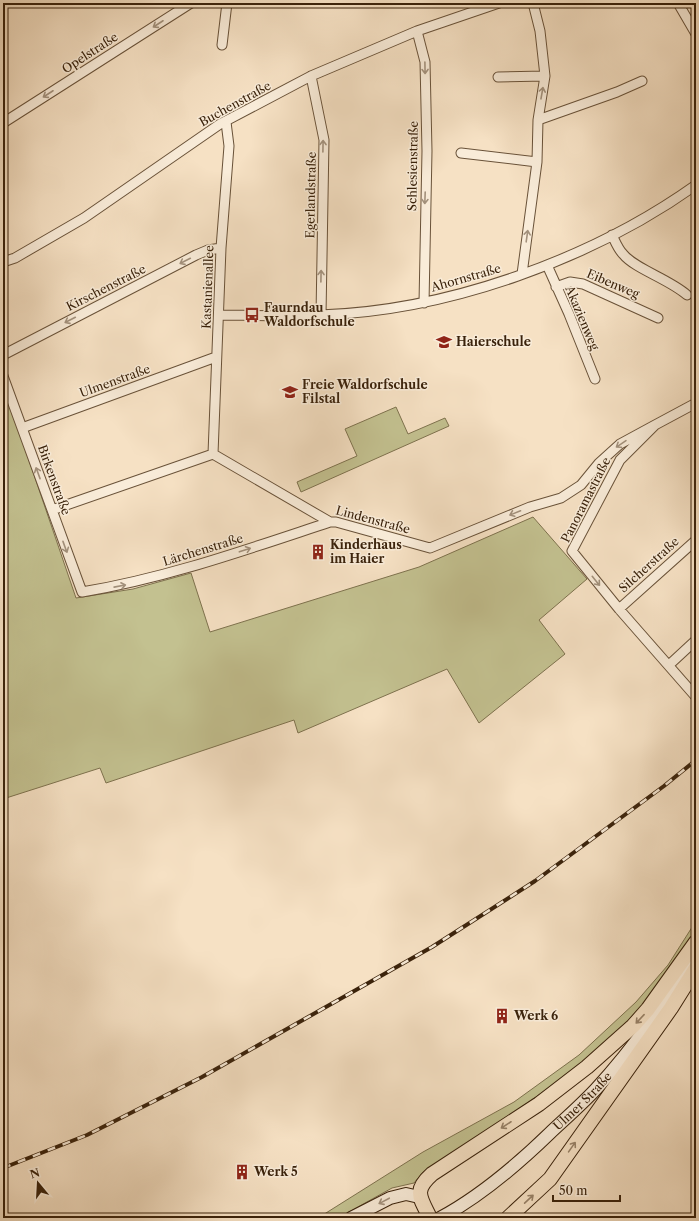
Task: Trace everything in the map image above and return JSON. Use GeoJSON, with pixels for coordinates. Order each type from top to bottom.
{"type":"FeatureCollection","features":[{"type":"Feature","properties":{"kind":"main road"},"geometry":{"type":"LineString","coordinates":[[425,1207],[419,1189],[424,1181],[432,1174],[539,1104],[587,1067],[633,1026],[662,992],[696,942]]}},
{"type":"Feature","properties":{"kind":"main road","name":"Ulmer Straße"},"geometry":{"type":"LineString","coordinates":[[440,1218],[457,1209],[522,1160],[596,1089],[630,1050],[696,956]]}},
{"type":"Feature","properties":{"kind":"main road"},"geometry":{"type":"LineString","coordinates":[[508,1218],[550,1179],[671,1008],[696,968]]}},
{"type":"Feature","properties":{"kind":"main road"},"geometry":{"type":"LineString","coordinates":[[351,1218],[390,1198],[406,1194],[425,1207]]}},
{"type":"Feature","properties":{"kind":"street","name":"Opelstraße"},"geometry":{"type":"LineString","coordinates":[[3,123],[191,3]]}},
{"type":"Feature","properties":{"kind":"street"},"geometry":{"type":"LineString","coordinates":[[222,45],[227,3]]}},
{"type":"Feature","properties":{"kind":"street","name":"Buchenstraße"},"geometry":{"type":"LineString","coordinates":[[3,262],[15,258],[84,218],[220,124],[311,76],[416,31],[498,3]]}},
{"type":"Feature","properties":{"kind":"street"},"geometry":{"type":"LineString","coordinates":[[522,274],[537,162],[538,120],[545,76],[540,31],[533,3]]}},
{"type":"Feature","properties":{"kind":"street"},"geometry":{"type":"LineString","coordinates":[[678,3],[696,34]]}},
{"type":"Feature","properties":{"kind":"street","name":"Schlesienstraße"},"geometry":{"type":"LineString","coordinates":[[416,31],[425,62],[427,151],[424,303]]}},
{"type":"Feature","properties":{"kind":"street","name":"Egerlandstraße"},"geometry":{"type":"LineString","coordinates":[[311,76],[324,140],[321,315]]}},
{"type":"Feature","properties":{"kind":"street"},"geometry":{"type":"LineString","coordinates":[[498,77],[545,76]]}},
{"type":"Feature","properties":{"kind":"street"},"geometry":{"type":"LineString","coordinates":[[538,120],[617,92],[642,81]]}},
{"type":"Feature","properties":{"kind":"street","name":"Kastanienallee"},"geometry":{"type":"LineString","coordinates":[[213,454],[216,357],[220,315],[222,248],[229,146],[226,122]]}},
{"type":"Feature","properties":{"kind":"street"},"geometry":{"type":"LineString","coordinates":[[461,152],[537,162]]}},
{"type":"Feature","properties":{"kind":"street","name":"Ahornstraße"},"geometry":{"type":"LineString","coordinates":[[220,315],[321,315],[424,303],[522,274],[547,265],[649,217],[696,185]]}},
{"type":"Feature","properties":{"kind":"street"},"geometry":{"type":"LineString","coordinates":[[612,235],[623,254],[630,261],[676,286],[687,295]]}},
{"type":"Feature","properties":{"kind":"street","name":"Kirschenstraße"},"geometry":{"type":"LineString","coordinates":[[3,355],[196,255],[208,250],[222,248]]}},
{"type":"Feature","properties":{"kind":"street","name":"Akazienweg"},"geometry":{"type":"LineString","coordinates":[[547,265],[569,314],[595,379]]}},
{"type":"Feature","properties":{"kind":"street","name":"Eibenweg"},"geometry":{"type":"LineString","coordinates":[[556,287],[570,282],[583,284],[658,318]]}},
{"type":"Feature","properties":{"kind":"street","name":"Ulmenstraße"},"geometry":{"type":"LineString","coordinates":[[22,428],[216,357]]}},
{"type":"Feature","properties":{"kind":"street","name":"Birkenstraße"},"geometry":{"type":"LineString","coordinates":[[3,376],[82,592]]}},
{"type":"Feature","properties":{"kind":"street","name":"Panoramastraße"},"geometry":{"type":"LineString","coordinates":[[696,403],[655,425],[620,460],[572,551],[696,697]]}},
{"type":"Feature","properties":{"kind":"street","name":"Lindenstraße"},"geometry":{"type":"LineString","coordinates":[[213,454],[330,522],[336,522],[430,548],[530,507],[561,498],[581,485],[599,463],[620,444],[655,425]]}},
{"type":"Feature","properties":{"kind":"street"},"geometry":{"type":"LineString","coordinates":[[52,510],[213,454]]}},
{"type":"Feature","properties":{"kind":"street","name":"Lärchenstraße"},"geometry":{"type":"LineString","coordinates":[[82,592],[122,586],[177,572],[330,522]]}},
{"type":"Feature","properties":{"kind":"street","name":"Silcherstraße"},"geometry":{"type":"LineString","coordinates":[[619,608],[696,540]]}},
{"type":"Feature","properties":{"kind":"street"},"geometry":{"type":"LineString","coordinates":[[669,665],[696,640]]}},
{"type":"Feature","properties":{"kind":"shaded area"},"geometry":{"type":"Polygon","coordinates":[[[3,384],[76,598],[133,589],[191,573],[210,632],[419,567],[533,517],[587,579],[539,620],[565,654],[479,723],[447,669],[298,733],[294,720],[106,783],[100,768],[3,799],[3,384]]]}},
{"type":"Feature","properties":{"kind":"shaded area"},"geometry":{"type":"Polygon","coordinates":[[[396,407],[408,434],[445,418],[449,426],[301,492],[297,482],[357,456],[345,429],[396,407]]]}},
{"type":"Feature","properties":{"kind":"shaded area"},"geometry":{"type":"Polygon","coordinates":[[[696,921],[696,932],[693,940],[651,996],[623,1026],[560,1080],[423,1172],[414,1183],[392,1188],[338,1218],[318,1218],[423,1152],[514,1102],[579,1055],[636,1002],[668,965],[696,921]]]}},
{"type":"Feature","properties":{"kind":"railway"},"geometry":{"type":"LineString","coordinates":[[3,1168],[87,1135],[202,1077],[432,947],[535,881],[664,786],[696,760]]}},
{"type":"Feature","properties":{"kind":"place","name":"Faurndau Waldorfschule"},"geometry":{"type":"Point","coordinates":[252,315]}},
{"type":"Feature","properties":{"kind":"place","name":"Haierschule"},"geometry":{"type":"Point","coordinates":[444,342]}},
{"type":"Feature","properties":{"kind":"place","name":"Freie Waldorfschule Filstal"},"geometry":{"type":"Point","coordinates":[290,392]}},
{"type":"Feature","properties":{"kind":"place","name":"Kinderhaus im Haier"},"geometry":{"type":"Point","coordinates":[318,552]}},
{"type":"Feature","properties":{"kind":"place","name":"Werk 6"},"geometry":{"type":"Point","coordinates":[502,1016]}},
{"type":"Feature","properties":{"kind":"place","name":"Werk 5"},"geometry":{"type":"Point","coordinates":[242,1172]}}]}
